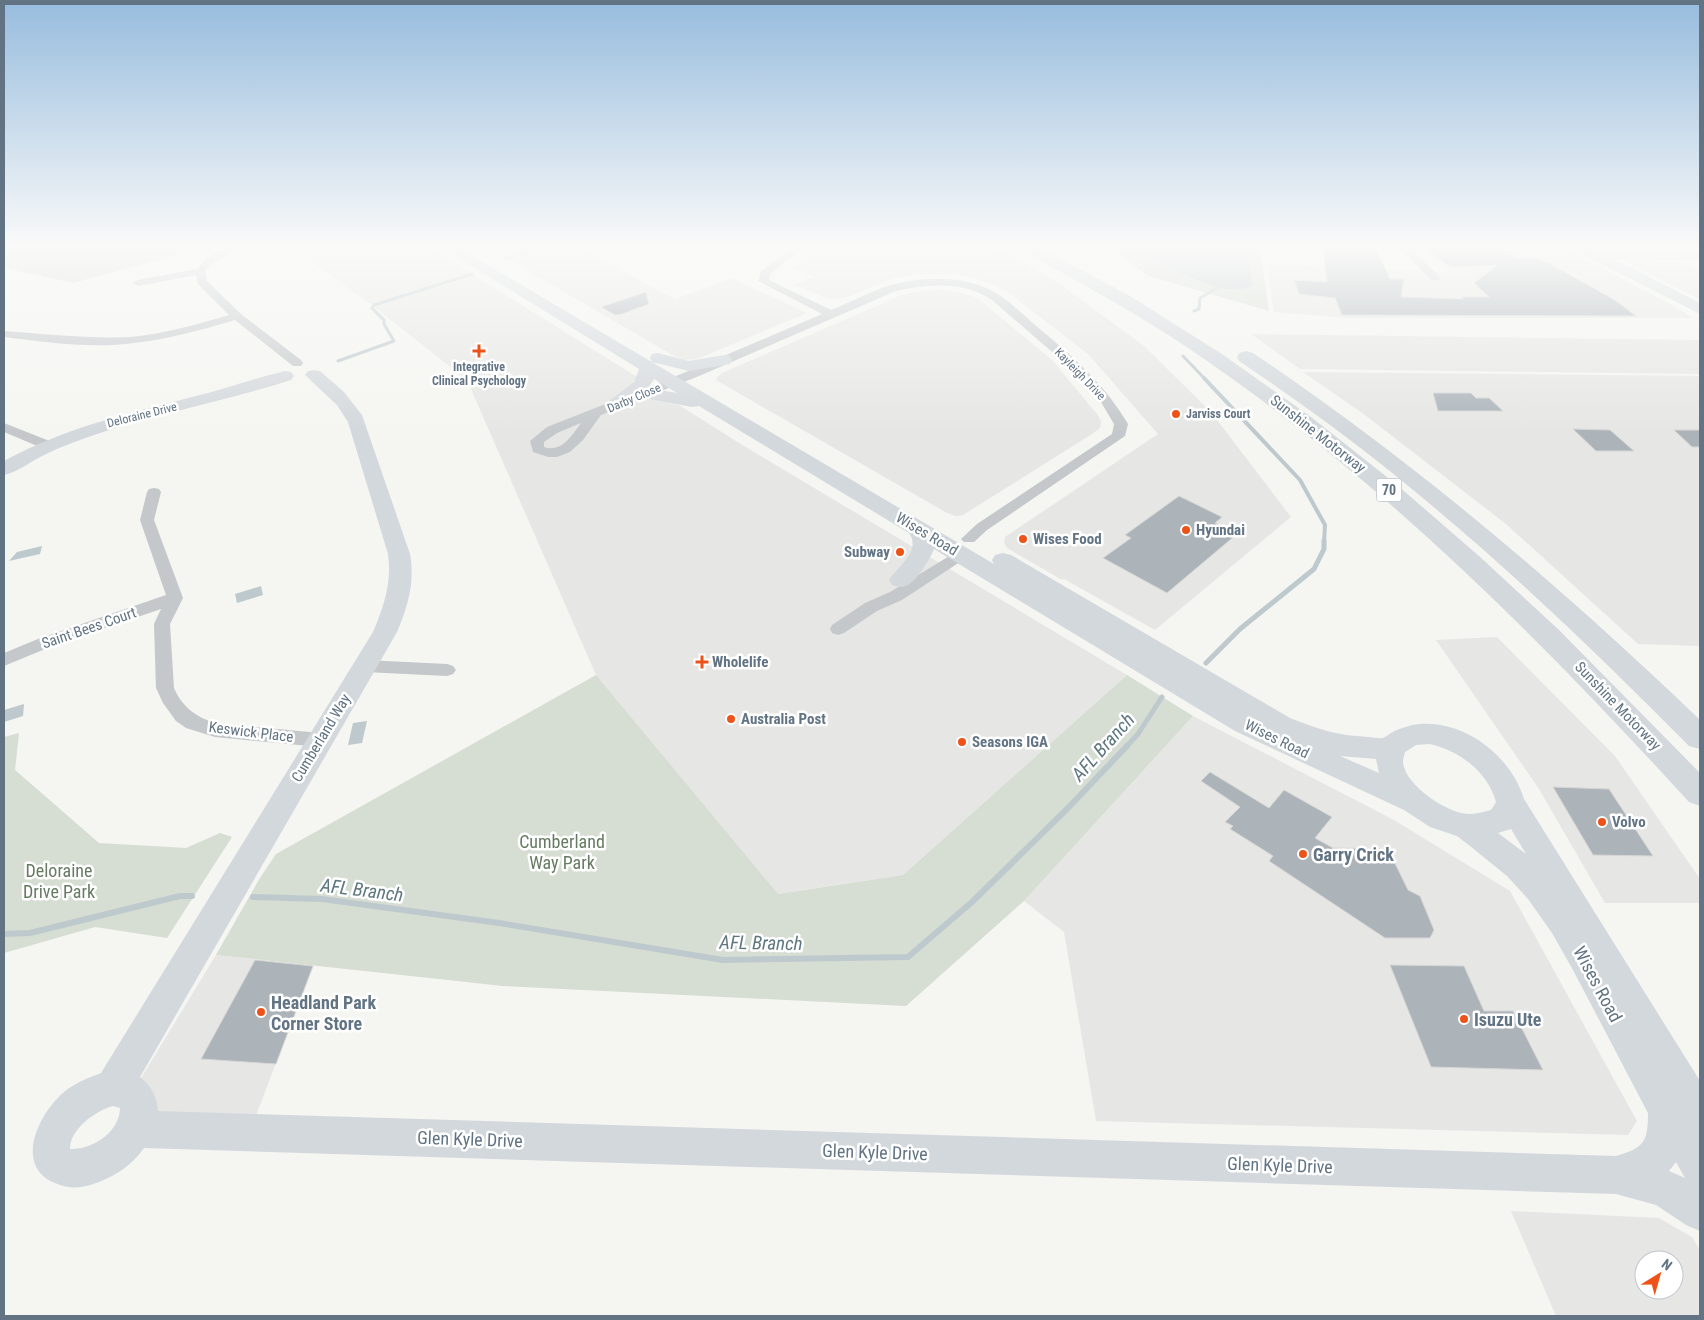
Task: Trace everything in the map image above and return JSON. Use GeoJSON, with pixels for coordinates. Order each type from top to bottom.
{"type":"FeatureCollection","features":[{"type":"Feature","properties":{"kind":"highway","name":"Sunshine Motorway"},"geometry":{"type":"LineString","coordinates":[[1138,310],[1211,354],[1338,448],[1403,502],[1539,627],[1661,750],[1700,793]]}},
{"type":"Feature","properties":{"kind":"highway","name":"Sunshine Motorway"},"geometry":{"type":"LineString","coordinates":[[1200,327],[1347,427],[1473,527],[1587,629],[1700,738]]}},
{"type":"Feature","properties":{"kind":"main road","name":"Wises Road"},"geometry":{"type":"LineString","coordinates":[[564,310],[681,379],[751,428],[916,528],[960,547],[1281,725],[1322,742],[1341,746],[1391,749]]}},
{"type":"Feature","properties":{"kind":"main road"},"geometry":{"type":"LineString","coordinates":[[615,405],[640,386],[647,376],[651,361],[689,366],[724,360]]}},
{"type":"Feature","properties":{"kind":"main road"},"geometry":{"type":"LineString","coordinates":[[709,388],[705,379],[707,372],[724,360]]}},
{"type":"Feature","properties":{"kind":"main road","name":"Deloraine Drive"},"geometry":{"type":"LineString","coordinates":[[4,469],[47,445],[99,426],[232,393],[299,371]]}},
{"type":"Feature","properties":{"kind":"main road","name":"Cumberland Way"},"geometry":{"type":"LineString","coordinates":[[113,1088],[365,666],[393,614],[400,583],[401,565],[394,536],[357,422],[342,399],[299,371]]}},
{"type":"Feature","properties":{"kind":"main road","name":"Wises Road"},"geometry":{"type":"LineString","coordinates":[[681,379],[709,388],[1244,724],[1416,802]]}},
{"type":"Feature","properties":{"kind":"main road"},"geometry":{"type":"LineString","coordinates":[[645,393],[684,399],[714,416],[751,428]]}},
{"type":"Feature","properties":{"kind":"main road"},"geometry":{"type":"LineString","coordinates":[[900,580],[918,559],[924,547],[923,538],[916,528]]}},
{"type":"Feature","properties":{"kind":"main road"},"geometry":{"type":"LineString","coordinates":[[1428,734],[1447,738],[1466,747],[1496,771],[1506,786],[1510,802],[1501,820],[1483,825],[1465,826],[1446,820],[1416,802],[1402,790],[1393,777],[1389,764],[1391,749],[1397,742],[1410,736],[1428,734]]}},
{"type":"Feature","properties":{"kind":"main road","name":"Wises Road"},"geometry":{"type":"LineString","coordinates":[[1510,802],[1683,1113],[1700,1168]]}},
{"type":"Feature","properties":{"kind":"main road","name":"Wises Road"},"geometry":{"type":"LineString","coordinates":[[1465,826],[1497,849],[1523,872],[1546,898],[1569,930],[1683,1113]]}},
{"type":"Feature","properties":{"kind":"main road"},"geometry":{"type":"LineString","coordinates":[[113,1088],[122,1088],[132,1092],[139,1100],[140,1115],[135,1129],[117,1151],[102,1162],[83,1169],[65,1170],[52,1157],[51,1145],[58,1127],[68,1113],[82,1101],[98,1092],[113,1088]]}},
{"type":"Feature","properties":{"kind":"main road"},"geometry":{"type":"LineString","coordinates":[[1616,1175],[1637,1170],[1654,1161],[1663,1147],[1667,1131],[1683,1113]]}},
{"type":"Feature","properties":{"kind":"main road","name":"Glen Kyle Drive"},"geometry":{"type":"LineString","coordinates":[[135,1129],[1616,1175]]}},
{"type":"Feature","properties":{"kind":"main road"},"geometry":{"type":"LineString","coordinates":[[1616,1175],[1642,1180],[1673,1193],[1700,1211]]}},
{"type":"Feature","properties":{"kind":"street","name":"Cumberland Way"},"geometry":{"type":"LineString","coordinates":[[230,310],[299,371]]}},
{"type":"Feature","properties":{"kind":"street"},"geometry":{"type":"LineString","coordinates":[[821,310],[830,314]]}},
{"type":"Feature","properties":{"kind":"street","name":"Kayleigh Drive"},"geometry":{"type":"LineString","coordinates":[[681,379],[841,310]]}},
{"type":"Feature","properties":{"kind":"street","name":"Kayleigh Drive"},"geometry":{"type":"LineString","coordinates":[[960,547],[982,527],[1118,436],[1121,424],[1114,411],[1078,370],[1061,353],[1008,310]]}},
{"type":"Feature","properties":{"kind":"street"},"geometry":{"type":"LineString","coordinates":[[4,334],[101,341],[133,340],[189,330],[236,316]]}},
{"type":"Feature","properties":{"kind":"street","name":"Darby Close"},"geometry":{"type":"LineString","coordinates":[[595,414],[681,379]]}},
{"type":"Feature","properties":{"kind":"street"},"geometry":{"type":"LineString","coordinates":[[4,428],[47,445]]}},
{"type":"Feature","properties":{"kind":"street"},"geometry":{"type":"LineString","coordinates":[[154,492],[147,520],[175,598]]}},
{"type":"Feature","properties":{"kind":"street"},"geometry":{"type":"LineString","coordinates":[[871,607],[886,589],[960,547]]}},
{"type":"Feature","properties":{"kind":"street"},"geometry":{"type":"LineString","coordinates":[[838,629],[871,607],[896,596],[960,547]]}},
{"type":"Feature","properties":{"kind":"street","name":"Saint Bees Court"},"geometry":{"type":"LineString","coordinates":[[4,660],[44,643],[175,598]]}},
{"type":"Feature","properties":{"kind":"street","name":"Keswick Place"},"geometry":{"type":"LineString","coordinates":[[175,598],[162,624],[165,688],[169,698],[182,716],[193,723],[215,730],[320,740]]}},
{"type":"Feature","properties":{"kind":"street"},"geometry":{"type":"LineString","coordinates":[[365,666],[447,670]]}},
{"type":"Feature","properties":{"kind":"shaded area"},"geometry":{"type":"Polygon","coordinates":[[[378,310],[529,310],[637,377],[632,383],[662,401],[679,405],[739,443],[1127,675],[903,875],[777,894],[596,675],[467,380],[378,310]]]}},
{"type":"Feature","properties":{"kind":"shaded area"},"geometry":{"type":"Polygon","coordinates":[[[594,310],[800,310],[807,313],[697,359],[686,360],[676,357],[594,310]]]}},
{"type":"Feature","properties":{"kind":"shaded area"},"geometry":{"type":"Polygon","coordinates":[[[868,310],[991,310],[1052,360],[1101,421],[1100,428],[1092,434],[963,515],[956,516],[947,513],[716,380],[724,372],[868,310]]]}},
{"type":"Feature","properties":{"kind":"shaded area"},"geometry":{"type":"Polygon","coordinates":[[[1030,310],[1095,310],[1144,346],[1211,412],[1291,517],[1155,630],[1007,548],[1004,542],[1005,537],[1158,434],[1089,355],[1030,310]]]}},
{"type":"Feature","properties":{"kind":"shaded area"},"geometry":{"type":"Polygon","coordinates":[[[1274,310],[1680,310],[1692,318],[1346,318],[1274,312],[1274,310]]]}},
{"type":"Feature","properties":{"kind":"shaded area"},"geometry":{"type":"Polygon","coordinates":[[[1251,334],[1700,340],[1700,374],[1300,369],[1251,334]]]}},
{"type":"Feature","properties":{"kind":"shaded area"},"geometry":{"type":"Polygon","coordinates":[[[1303,372],[1700,376],[1700,646],[1638,644],[1506,524],[1365,415],[1303,372]]]}},
{"type":"Feature","properties":{"kind":"shaded area"},"geometry":{"type":"Polygon","coordinates":[[[42,546],[40,554],[9,561],[17,552],[42,546]]]}},
{"type":"Feature","properties":{"kind":"shaded area"},"geometry":{"type":"Polygon","coordinates":[[[261,586],[263,595],[237,603],[235,594],[261,586]]]}},
{"type":"Feature","properties":{"kind":"shaded area"},"geometry":{"type":"Polygon","coordinates":[[[1497,637],[1615,756],[1700,879],[1700,903],[1605,903],[1539,789],[1436,640],[1497,637]]]}},
{"type":"Feature","properties":{"kind":"shaded area"},"geometry":{"type":"Polygon","coordinates":[[[24,704],[23,716],[4,722],[4,710],[24,704]]]}},
{"type":"Feature","properties":{"kind":"shaded area"},"geometry":{"type":"Polygon","coordinates":[[[1193,716],[1394,820],[1510,891],[1637,1121],[1628,1135],[1096,1121],[1064,932],[1024,901],[1193,716]]]}},
{"type":"Feature","properties":{"kind":"shaded area"},"geometry":{"type":"Polygon","coordinates":[[[367,721],[362,743],[348,745],[353,723],[367,721]]]}},
{"type":"Feature","properties":{"kind":"shaded area"},"geometry":{"type":"Polygon","coordinates":[[[216,955],[313,966],[253,1123],[149,1114],[138,1083],[216,955]]]}},
{"type":"Feature","properties":{"kind":"shaded area"},"geometry":{"type":"Polygon","coordinates":[[[1511,1211],[1659,1218],[1692,1237],[1700,1250],[1700,1316],[1556,1316],[1511,1211]]]}},
{"type":"Feature","properties":{"kind":"green space","name":"Cumberland Way Park"},"geometry":{"type":"Polygon","coordinates":[[[596,675],[778,894],[903,875],[1127,675],[1193,716],[1024,901],[906,1006],[503,986],[216,955],[276,854],[596,675]]]}},
{"type":"Feature","properties":{"kind":"green space","name":"Deloraine Drive Park"},"geometry":{"type":"Polygon","coordinates":[[[19,733],[15,770],[99,843],[186,848],[220,833],[232,837],[167,938],[95,927],[4,953],[4,737],[19,733]]]}},
{"type":"Feature","properties":{"kind":"building"},"geometry":{"type":"Polygon","coordinates":[[[606,310],[634,310],[622,314],[615,315],[606,310]]]}},
{"type":"Feature","properties":{"kind":"building"},"geometry":{"type":"Polygon","coordinates":[[[1340,310],[1628,310],[1636,316],[1342,315],[1340,310]]]}},
{"type":"Feature","properties":{"kind":"building"},"geometry":{"type":"Polygon","coordinates":[[[1433,393],[1471,393],[1476,398],[1489,398],[1503,411],[1438,411],[1433,393]]]}},
{"type":"Feature","properties":{"kind":"building"},"geometry":{"type":"Polygon","coordinates":[[[1573,429],[1610,430],[1634,451],[1596,451],[1573,429]]]}},
{"type":"Feature","properties":{"kind":"building"},"geometry":{"type":"Polygon","coordinates":[[[1674,430],[1700,430],[1700,447],[1692,447],[1674,430]]]}},
{"type":"Feature","properties":{"kind":"building"},"geometry":{"type":"Polygon","coordinates":[[[1179,496],[1222,517],[1215,523],[1237,534],[1167,593],[1103,558],[1131,538],[1125,535],[1179,496]]]}},
{"type":"Feature","properties":{"kind":"building","name":"Garry Crick"},"geometry":{"type":"Polygon","coordinates":[[[1210,772],[1269,808],[1284,790],[1332,817],[1315,838],[1333,848],[1388,849],[1408,890],[1420,896],[1434,930],[1430,938],[1385,938],[1269,861],[1273,856],[1230,829],[1233,826],[1225,822],[1240,807],[1201,781],[1210,772]]]}},
{"type":"Feature","properties":{"kind":"building","name":"Volvo"},"geometry":{"type":"Polygon","coordinates":[[[1553,787],[1609,789],[1653,856],[1593,855],[1553,787]]]}},
{"type":"Feature","properties":{"kind":"building","name":"Headland Park Corner Store"},"geometry":{"type":"Polygon","coordinates":[[[255,960],[313,966],[276,1064],[201,1059],[255,960]]]}},
{"type":"Feature","properties":{"kind":"building","name":"Isuzu Ute"},"geometry":{"type":"Polygon","coordinates":[[[1390,965],[1464,966],[1484,1011],[1513,1011],[1543,1070],[1431,1067],[1390,965]]]}},
{"type":"Feature","properties":{"kind":"waterway"},"geometry":{"type":"LineString","coordinates":[[338,361],[394,341],[384,324],[384,320],[374,310]]}},
{"type":"Feature","properties":{"kind":"waterway","name":"AFL Branch"},"geometry":{"type":"LineString","coordinates":[[1183,356],[1205,379]]}},
{"type":"Feature","properties":{"kind":"waterway","name":"AFL Branch"},"geometry":{"type":"LineString","coordinates":[[1204,378],[1300,480],[1325,525],[1324,543]]}},
{"type":"Feature","properties":{"kind":"waterway","name":"AFL Branch"},"geometry":{"type":"LineString","coordinates":[[1206,663],[1240,629],[1314,569],[1324,549],[1324,543]]}},
{"type":"Feature","properties":{"kind":"waterway","name":"AFL Branch"},"geometry":{"type":"LineString","coordinates":[[1126,747],[1138,734],[1162,697]]}},
{"type":"Feature","properties":{"kind":"waterway","name":"AFL Branch"},"geometry":{"type":"LineString","coordinates":[[253,897],[322,899],[499,923],[723,960],[908,957],[972,902],[1067,809],[1127,746]]}},
{"type":"Feature","properties":{"kind":"waterway","name":"AFL Branch"},"geometry":{"type":"LineString","coordinates":[[4,934],[30,933],[180,896],[192,896]]}},
{"type":"Feature","properties":{"kind":"place","name":"Integrative Clinical Psychology"},"geometry":{"type":"Point","coordinates":[479,351]}},
{"type":"Feature","properties":{"kind":"place","name":"Jarviss Court"},"geometry":{"type":"Point","coordinates":[1176,414]}},
{"type":"Feature","properties":{"kind":"place","name":"Hyundai"},"geometry":{"type":"Point","coordinates":[1186,530]}},
{"type":"Feature","properties":{"kind":"place","name":"Wises Food"},"geometry":{"type":"Point","coordinates":[1023,539]}},
{"type":"Feature","properties":{"kind":"place","name":"Subway"},"geometry":{"type":"Point","coordinates":[900,552]}},
{"type":"Feature","properties":{"kind":"place","name":"Wholelife"},"geometry":{"type":"Point","coordinates":[702,662]}},
{"type":"Feature","properties":{"kind":"place","name":"Australia Post"},"geometry":{"type":"Point","coordinates":[731,719]}},
{"type":"Feature","properties":{"kind":"place","name":"Seasons IGA"},"geometry":{"type":"Point","coordinates":[962,742]}},
{"type":"Feature","properties":{"kind":"place","name":"Volvo"},"geometry":{"type":"Point","coordinates":[1602,822]}},
{"type":"Feature","properties":{"kind":"place","name":"Garry Crick"},"geometry":{"type":"Point","coordinates":[1303,854]}},
{"type":"Feature","properties":{"kind":"place","name":"Headland Park Corner Store"},"geometry":{"type":"Point","coordinates":[261,1012]}},
{"type":"Feature","properties":{"kind":"place","name":"Isuzu Ute"},"geometry":{"type":"Point","coordinates":[1464,1019]}}]}
